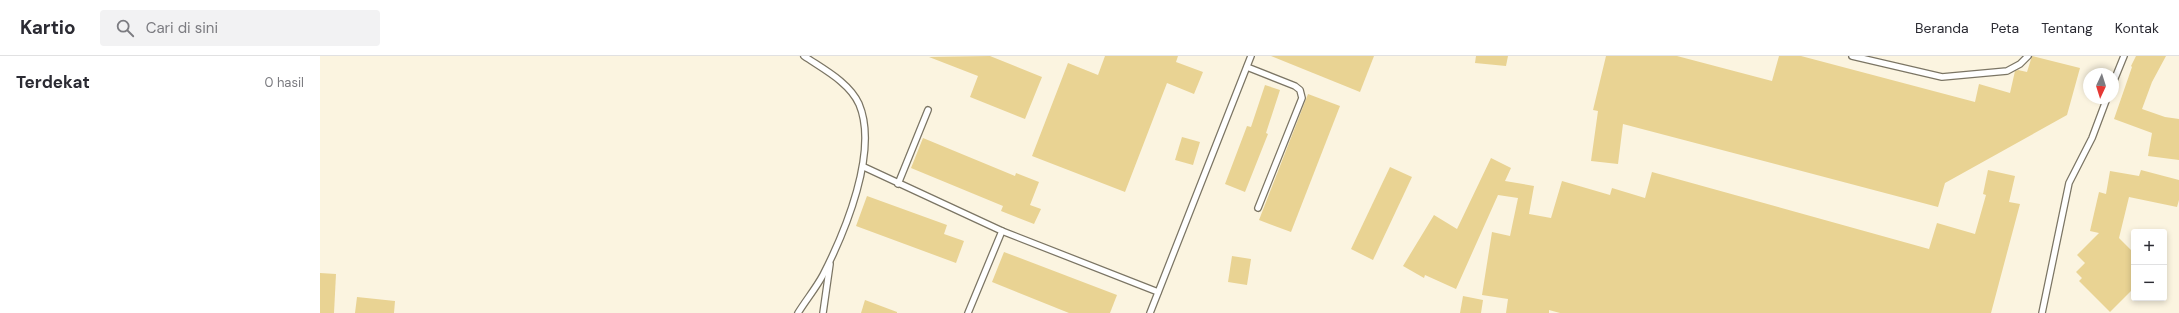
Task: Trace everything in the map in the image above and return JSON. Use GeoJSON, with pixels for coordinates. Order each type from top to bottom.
{"type":"FeatureCollection","features":[{"type":"Feature","properties":{"kind":"lane"},"geometry":{"type":"LineString","coordinates":[[798,313],[822,276],[840,239],[864,167],[864,124],[858,103],[838,78],[804,56]]}},
{"type":"Feature","properties":{"kind":"lane"},"geometry":{"type":"LineString","coordinates":[[1150,313],[1251,56]]}},
{"type":"Feature","properties":{"kind":"lane"},"geometry":{"type":"LineString","coordinates":[[1852,56],[1942,77],[2007,71],[2020,64],[2028,56]]}},
{"type":"Feature","properties":{"kind":"lane"},"geometry":{"type":"LineString","coordinates":[[2119,68],[2124,56]]}},
{"type":"Feature","properties":{"kind":"lane"},"geometry":{"type":"LineString","coordinates":[[1247,67],[1295,86],[1300,90],[1302,98],[1258,208]]}},
{"type":"Feature","properties":{"kind":"lane"},"geometry":{"type":"LineString","coordinates":[[2042,313],[2069,184],[2092,138],[2105,104]]}},
{"type":"Feature","properties":{"kind":"lane"},"geometry":{"type":"LineString","coordinates":[[898,184],[928,110]]}},
{"type":"Feature","properties":{"kind":"lane"},"geometry":{"type":"LineString","coordinates":[[864,167],[1002,231],[1158,292]]}},
{"type":"Feature","properties":{"kind":"lane"},"geometry":{"type":"LineString","coordinates":[[968,313],[1002,231]]}},
{"type":"Feature","properties":{"kind":"lane"},"geometry":{"type":"LineString","coordinates":[[823,313],[831,256]]}},
{"type":"Feature","properties":{"kind":"building"},"geometry":{"type":"Polygon","coordinates":[[[990,56],[1042,77],[1025,119],[970,97],[978,76],[929,57],[990,56]]]}},
{"type":"Feature","properties":{"kind":"building"},"geometry":{"type":"Polygon","coordinates":[[[1105,56],[1178,56],[1176,62],[1203,72],[1194,94],[1167,83],[1125,192],[1032,156],[1068,63],[1098,75],[1105,56]]]}},
{"type":"Feature","properties":{"kind":"building"},"geometry":{"type":"Polygon","coordinates":[[[1271,56],[1374,56],[1360,92],[1271,56]]]}},
{"type":"Feature","properties":{"kind":"building"},"geometry":{"type":"Polygon","coordinates":[[[1476,56],[1508,56],[1506,66],[1475,63],[1476,56]]]}},
{"type":"Feature","properties":{"kind":"building"},"geometry":{"type":"Polygon","coordinates":[[[1606,56],[1677,56],[1772,81],[1779,56],[1801,56],[1975,102],[1979,84],[2010,93],[2015,71],[2018,70],[2027,72],[2032,56],[2080,68],[2067,115],[1945,183],[1938,207],[1623,124],[1618,164],[1591,161],[1598,111],[1593,110],[1606,56]]]}},
{"type":"Feature","properties":{"kind":"building"},"geometry":{"type":"Polygon","coordinates":[[[2136,56],[2166,56],[2152,82],[2142,109],[2165,117],[2179,119],[2179,160],[2148,156],[2152,133],[2114,119],[2132,67],[2131,66],[2136,56]]]}},
{"type":"Feature","properties":{"kind":"building"},"geometry":{"type":"Polygon","coordinates":[[[1265,85],[1280,90],[1266,133],[1268,134],[1245,192],[1225,184],[1247,126],[1251,127],[1265,85]]]}},
{"type":"Feature","properties":{"kind":"building"},"geometry":{"type":"Polygon","coordinates":[[[1308,94],[1340,106],[1291,232],[1259,220],[1308,94]]]}},
{"type":"Feature","properties":{"kind":"building"},"geometry":{"type":"Polygon","coordinates":[[[1182,137],[1200,142],[1193,165],[1175,160],[1182,137]]]}},
{"type":"Feature","properties":{"kind":"building"},"geometry":{"type":"Polygon","coordinates":[[[923,138],[1015,176],[1016,173],[1039,182],[1030,205],[1041,209],[1034,224],[1001,211],[1003,206],[911,168],[923,138]]]}},
{"type":"Feature","properties":{"kind":"building"},"geometry":{"type":"Polygon","coordinates":[[[1491,158],[1511,168],[1505,181],[1534,186],[1529,214],[1551,218],[1562,181],[1610,195],[1612,188],[1645,198],[1652,172],[1929,249],[1937,223],[1975,234],[1986,195],[1983,194],[1988,170],[2015,176],[2009,202],[2020,204],[1991,313],[1560,313],[1549,310],[1549,313],[1506,313],[1508,299],[1482,295],[1492,232],[1510,236],[1518,198],[1498,195],[1456,289],[1425,275],[1424,278],[1403,266],[1434,215],[1457,229],[1491,158]]]}},
{"type":"Feature","properties":{"kind":"building"},"geometry":{"type":"Polygon","coordinates":[[[1390,167],[1412,177],[1373,260],[1351,249],[1390,167]]]}},
{"type":"Feature","properties":{"kind":"building"},"geometry":{"type":"Polygon","coordinates":[[[2141,170],[2179,180],[2179,200],[2177,207],[2129,197],[2119,238],[2131,250],[2131,291],[2110,312],[2079,281],[2082,278],[2076,272],[2085,263],[2077,255],[2099,233],[2090,231],[2099,192],[2106,194],[2110,171],[2139,176],[2141,170]]]}},
{"type":"Feature","properties":{"kind":"building"},"geometry":{"type":"Polygon","coordinates":[[[867,196],[947,225],[944,234],[964,241],[956,263],[856,226],[867,196]]]}},
{"type":"Feature","properties":{"kind":"building"},"geometry":{"type":"Polygon","coordinates":[[[1004,252],[1117,295],[1110,313],[1069,313],[992,282],[1004,252]]]}},
{"type":"Feature","properties":{"kind":"building"},"geometry":{"type":"Polygon","coordinates":[[[1232,256],[1251,259],[1247,285],[1228,282],[1232,256]]]}},
{"type":"Feature","properties":{"kind":"building"},"geometry":{"type":"Polygon","coordinates":[[[320,273],[336,274],[334,313],[320,313],[320,273]]]}},
{"type":"Feature","properties":{"kind":"building"},"geometry":{"type":"Polygon","coordinates":[[[1463,296],[1483,300],[1481,313],[1460,313],[1463,296]]]}},
{"type":"Feature","properties":{"kind":"building"},"geometry":{"type":"Polygon","coordinates":[[[357,297],[395,301],[394,313],[355,313],[357,297]]]}},
{"type":"Feature","properties":{"kind":"building"},"geometry":{"type":"Polygon","coordinates":[[[865,300],[897,312],[897,313],[861,313],[865,300]]]}}]}
